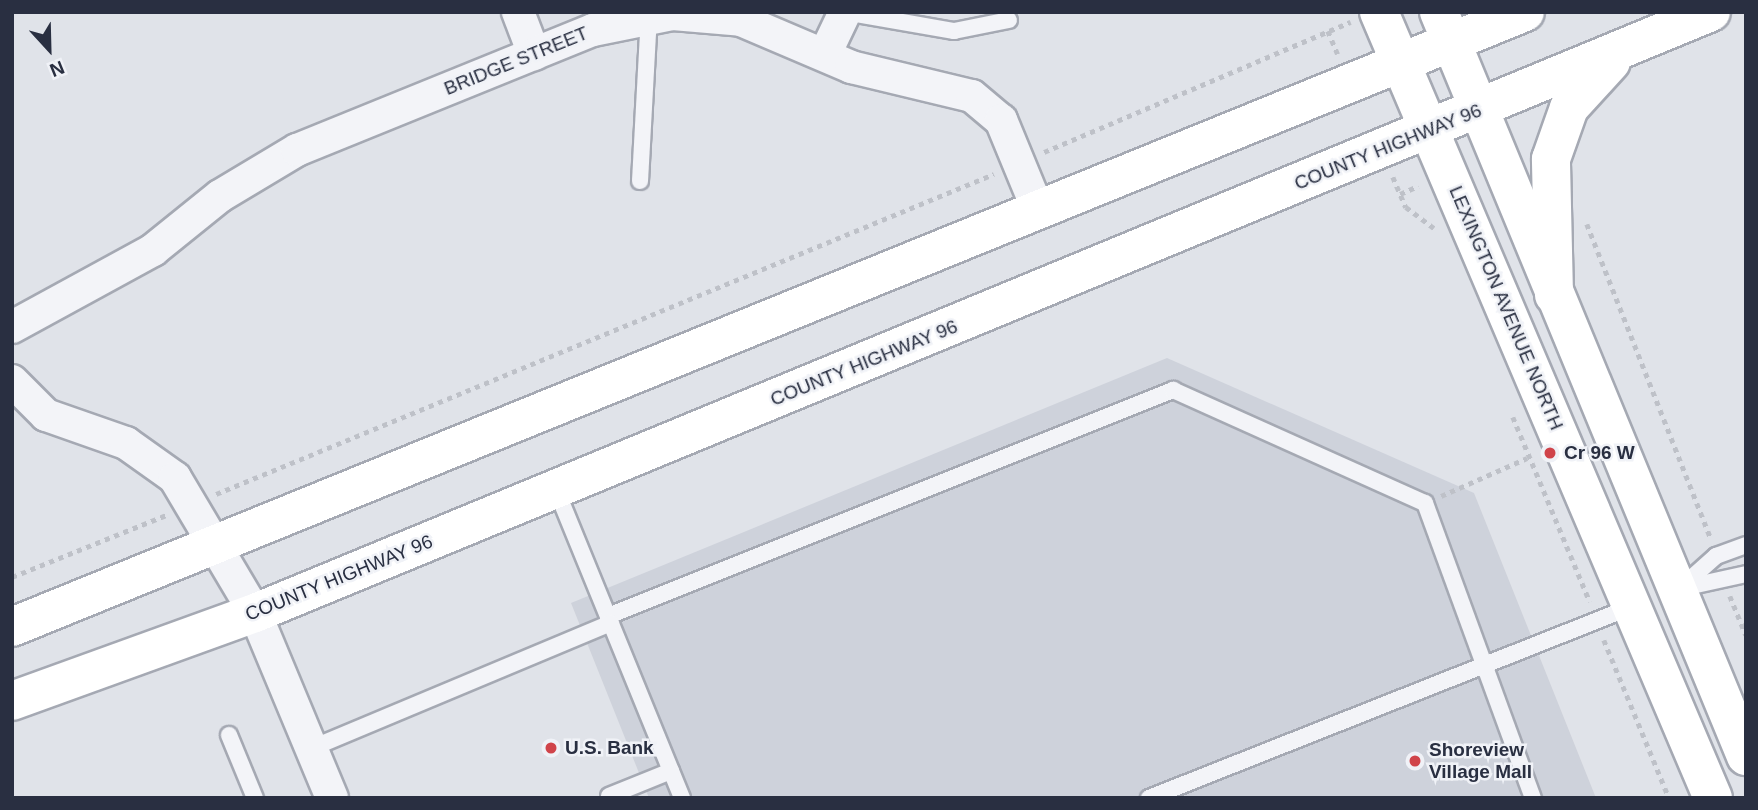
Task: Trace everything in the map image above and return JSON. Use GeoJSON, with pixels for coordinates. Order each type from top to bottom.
{"type":"FeatureCollection","features":[{"type":"Feature","properties":{"kind":"main road","name":"LEXINGTON AVENUE NORTH"},"geometry":{"type":"LineString","coordinates":[[1379,12],[1713,798]]}},
{"type":"Feature","properties":{"kind":"main road"},"geometry":{"type":"LineString","coordinates":[[12,627],[218,549],[1401,63],[1445,27],[1525,12]]}},
{"type":"Feature","properties":{"kind":"main road","name":"COUNTY HIGHWAY 96"},"geometry":{"type":"LineString","coordinates":[[12,702],[256,613],[1478,111],[1711,12]]}},
{"type":"Feature","properties":{"kind":"main road"},"geometry":{"type":"LineString","coordinates":[[1445,27],[1746,755]]}},
{"type":"Feature","properties":{"kind":"main road"},"geometry":{"type":"LineString","coordinates":[[1554,295],[1549,180],[1558,132],[1584,89],[1635,43]]}},
{"type":"Feature","properties":{"kind":"street"},"geometry":{"type":"LineString","coordinates":[[518,12],[534,54]]}},
{"type":"Feature","properties":{"kind":"street"},"geometry":{"type":"LineString","coordinates":[[825,54],[845,12]]}},
{"type":"Feature","properties":{"kind":"street","name":"BRIDGE STREET"},"geometry":{"type":"LineString","coordinates":[[12,327],[153,250],[220,196],[297,150],[534,54],[649,17],[741,20],[905,83],[972,96],[1001,120],[1039,212]]}},
{"type":"Feature","properties":{"kind":"street"},"geometry":{"type":"LineString","coordinates":[[12,382],[46,415],[155,460],[175,478],[256,613],[332,798]]}},
{"type":"Feature","properties":{"kind":"lane"},"geometry":{"type":"LineString","coordinates":[[845,12],[954,31],[1009,20]]}},
{"type":"Feature","properties":{"kind":"lane"},"geometry":{"type":"LineString","coordinates":[[640,181],[649,17]]}},
{"type":"Feature","properties":{"kind":"lane"},"geometry":{"type":"LineString","coordinates":[[312,748],[609,619],[1173,390],[1424,503],[1533,798]]}},
{"type":"Feature","properties":{"kind":"lane"},"geometry":{"type":"LineString","coordinates":[[556,489],[682,798]]}},
{"type":"Feature","properties":{"kind":"lane"},"geometry":{"type":"LineString","coordinates":[[1678,589],[1716,556],[1746,545]]}},
{"type":"Feature","properties":{"kind":"lane"},"geometry":{"type":"LineString","coordinates":[[1678,589],[1746,575]]}},
{"type":"Feature","properties":{"kind":"lane"},"geometry":{"type":"LineString","coordinates":[[1149,798],[1632,607]]}},
{"type":"Feature","properties":{"kind":"lane"},"geometry":{"type":"LineString","coordinates":[[229,735],[255,798]]}},
{"type":"Feature","properties":{"kind":"lane"},"geometry":{"type":"LineString","coordinates":[[609,796],[671,771]]}},
{"type":"Feature","properties":{"kind":"path"},"geometry":{"type":"LineString","coordinates":[[1044,152],[1328,31]]}},
{"type":"Feature","properties":{"kind":"path"},"geometry":{"type":"LineString","coordinates":[[214,495],[998,172]]}},
{"type":"Feature","properties":{"kind":"path"},"geometry":{"type":"LineString","coordinates":[[1400,194],[1440,239]]}},
{"type":"Feature","properties":{"kind":"path"},"geometry":{"type":"LineString","coordinates":[[1583,210],[1711,540]]}},
{"type":"Feature","properties":{"kind":"path"},"geometry":{"type":"LineString","coordinates":[[1511,412],[1527,458],[1586,593]]}},
{"type":"Feature","properties":{"kind":"path"},"geometry":{"type":"LineString","coordinates":[[1424,503],[1527,458]]}},
{"type":"Feature","properties":{"kind":"path"},"geometry":{"type":"LineString","coordinates":[[12,578],[167,514]]}},
{"type":"Feature","properties":{"kind":"path"},"geometry":{"type":"LineString","coordinates":[[1731,597],[1746,635]]}},
{"type":"Feature","properties":{"kind":"path"},"geometry":{"type":"LineString","coordinates":[[1605,644],[1669,798]]}},
{"type":"Feature","properties":{"kind":"shaded area"},"geometry":{"type":"Polygon","coordinates":[[[1167,358],[1474,493],[1596,798],[649,798],[571,603],[1167,358]]]}},
{"type":"Feature","properties":{"kind":"place","name":"Cr 96 W"},"geometry":{"type":"Point","coordinates":[1550,453]}},
{"type":"Feature","properties":{"kind":"place","name":"U.S. Bank"},"geometry":{"type":"Point","coordinates":[551,748]}},
{"type":"Feature","properties":{"kind":"place","name":"Shoreview Village Mall"},"geometry":{"type":"Point","coordinates":[1415,761]}}]}
